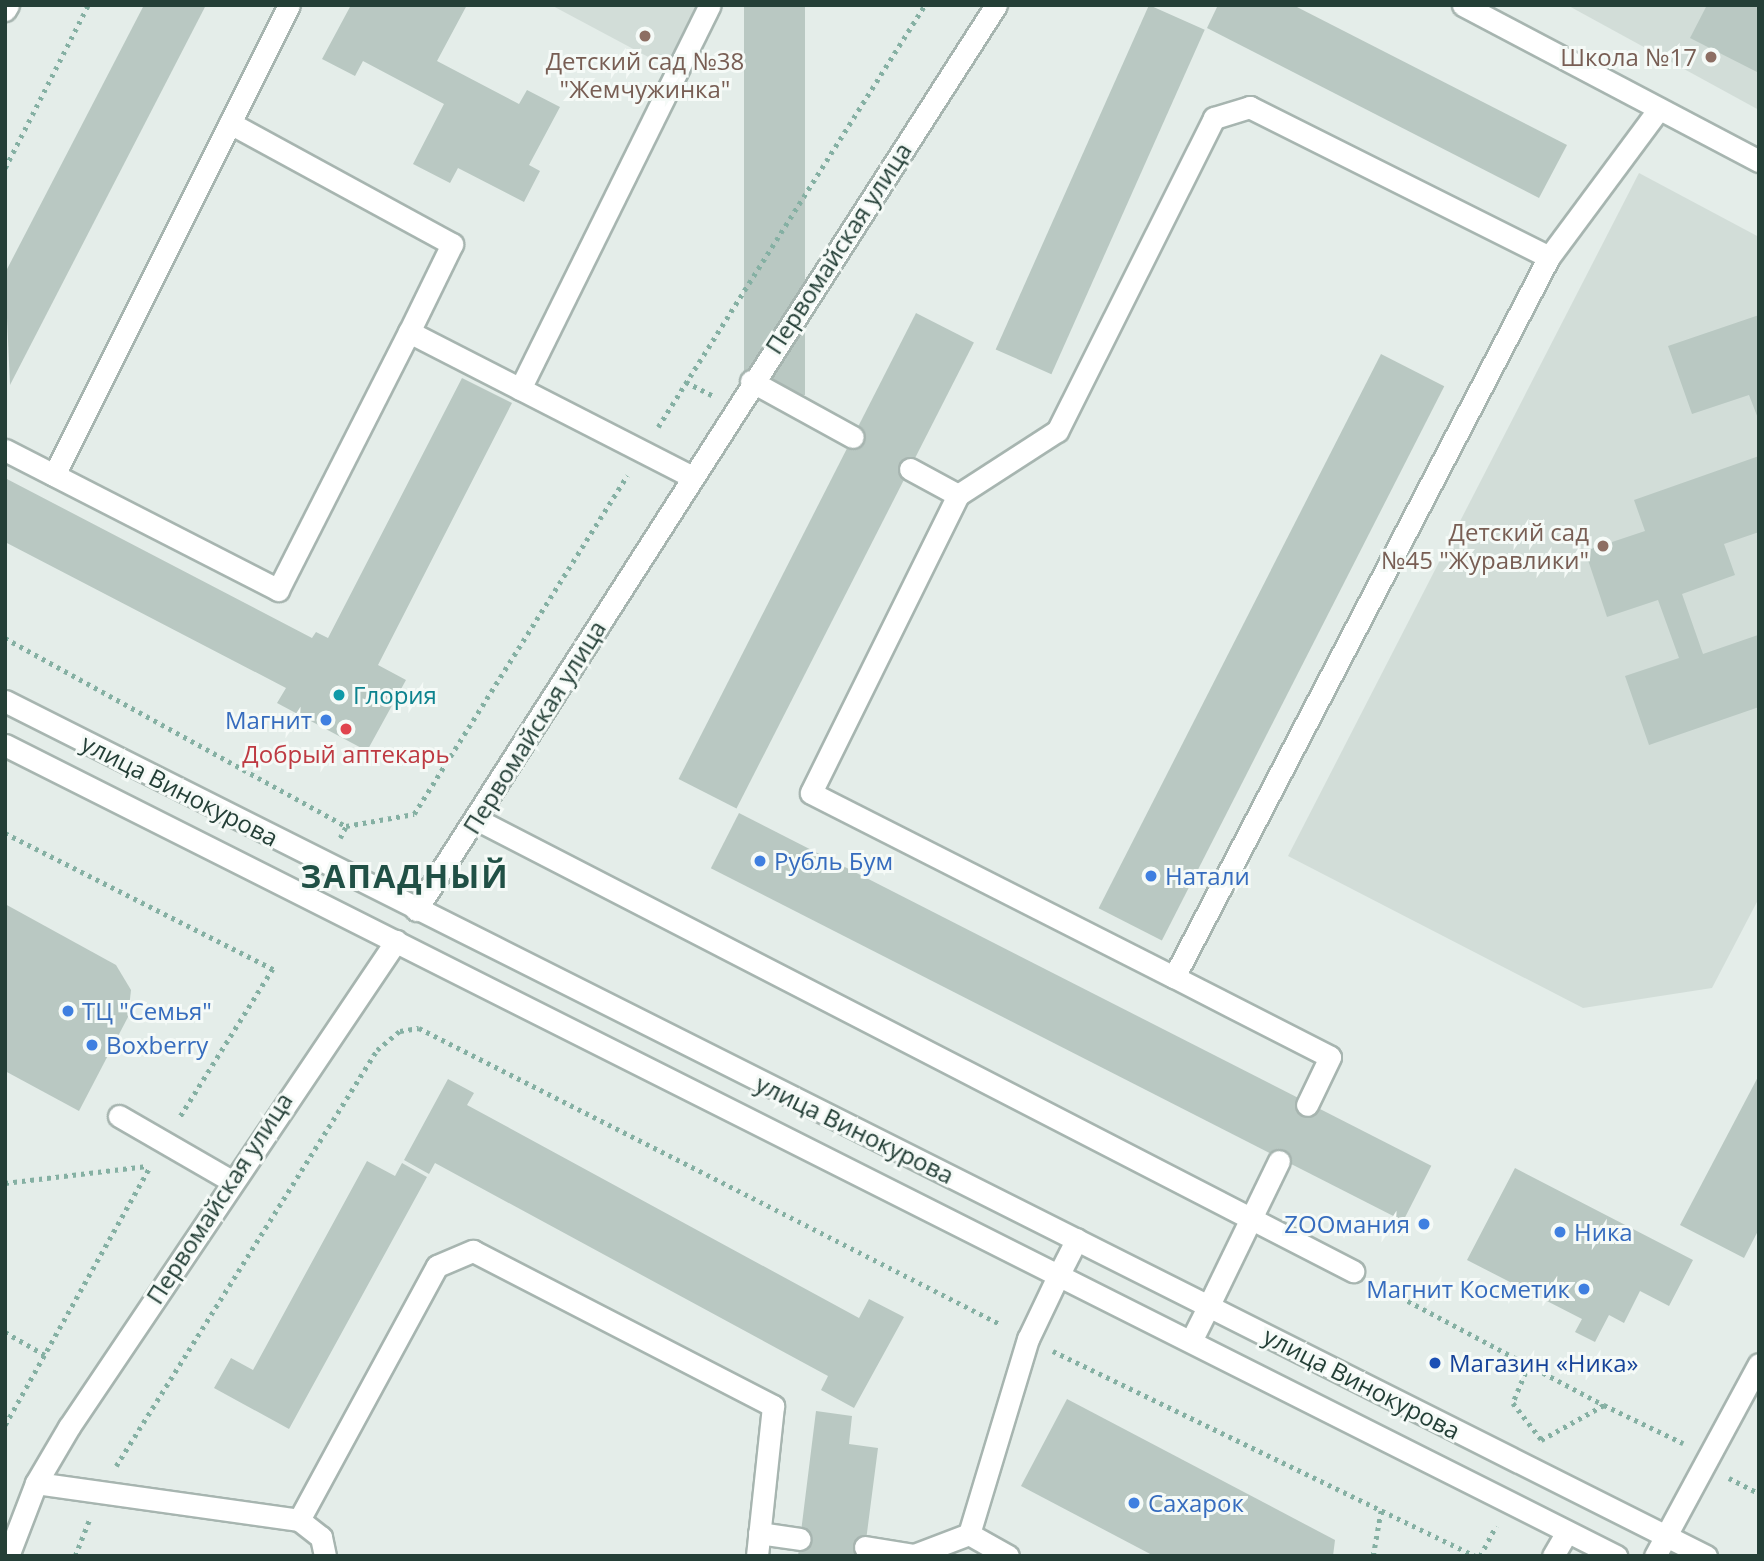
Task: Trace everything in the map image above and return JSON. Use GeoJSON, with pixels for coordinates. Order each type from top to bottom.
{"type":"FeatureCollection","features":[{"type":"Feature","properties":{"kind":"main road"},"geometry":{"type":"LineString","coordinates":[[54,475],[289,5]]}},
{"type":"Feature","properties":{"kind":"main road"},"geometry":{"type":"LineString","coordinates":[[520,389],[710,5]]}},
{"type":"Feature","properties":{"kind":"main road","name":"Первомайская улица"},"geometry":{"type":"LineString","coordinates":[[8,1556],[36,1483],[230,1180],[396,941],[476,819],[751,381],[996,5]]}},
{"type":"Feature","properties":{"kind":"main road"},"geometry":{"type":"LineString","coordinates":[[1463,5],[1659,109],[1757,155]]}},
{"type":"Feature","properties":{"kind":"main road"},"geometry":{"type":"LineString","coordinates":[[1307,1105],[1330,1057],[811,793],[958,495],[1057,431],[1214,118],[1250,107],[1549,257]]}},
{"type":"Feature","properties":{"kind":"main road"},"geometry":{"type":"LineString","coordinates":[[1174,977],[1549,257],[1659,109]]}},
{"type":"Feature","properties":{"kind":"main road"},"geometry":{"type":"LineString","coordinates":[[5,450],[278,590],[452,244],[230,123]]}},
{"type":"Feature","properties":{"kind":"main road"},"geometry":{"type":"LineString","coordinates":[[409,332],[692,477]]}},
{"type":"Feature","properties":{"kind":"main road"},"geometry":{"type":"LineString","coordinates":[[751,381],[853,437]]}},
{"type":"Feature","properties":{"kind":"main road"},"geometry":{"type":"LineString","coordinates":[[910,469],[958,495]]}},
{"type":"Feature","properties":{"kind":"main road","name":"улица Винокурова"},"geometry":{"type":"LineString","coordinates":[[5,701],[416,910],[1706,1556]]}},
{"type":"Feature","properties":{"kind":"main road","name":"улица Винокурова"},"geometry":{"type":"LineString","coordinates":[[5,745],[1616,1556]]}},
{"type":"Feature","properties":{"kind":"main road"},"geometry":{"type":"LineString","coordinates":[[476,819],[1353,1271]]}},
{"type":"Feature","properties":{"kind":"main road"},"geometry":{"type":"LineString","coordinates":[[119,1116],[230,1180]]}},
{"type":"Feature","properties":{"kind":"main road"},"geometry":{"type":"LineString","coordinates":[[1191,1341],[1279,1161]]}},
{"type":"Feature","properties":{"kind":"main road"},"geometry":{"type":"LineString","coordinates":[[969,1534],[1028,1339],[1077,1239]]}},
{"type":"Feature","properties":{"kind":"main road"},"geometry":{"type":"LineString","coordinates":[[299,1520],[437,1266],[473,1251],[773,1406],[757,1556]]}},
{"type":"Feature","properties":{"kind":"main road"},"geometry":{"type":"LineString","coordinates":[[1655,1556],[1759,1364]]}},
{"type":"Feature","properties":{"kind":"main road"},"geometry":{"type":"LineString","coordinates":[[36,1483],[299,1520],[321,1537],[325,1556]]}},
{"type":"Feature","properties":{"kind":"main road"},"geometry":{"type":"LineString","coordinates":[[1553,1556],[1567,1532]]}},
{"type":"Feature","properties":{"kind":"main road"},"geometry":{"type":"LineString","coordinates":[[760,1533],[800,1539]]}},
{"type":"Feature","properties":{"kind":"main road"},"geometry":{"type":"LineString","coordinates":[[865,1548],[914,1555],[969,1534]]}},
{"type":"Feature","properties":{"kind":"main road"},"geometry":{"type":"LineString","coordinates":[[969,1534],[1008,1556]]}},
{"type":"Feature","properties":{"kind":"path"},"geometry":{"type":"LineString","coordinates":[[5,168],[88,5]]}},
{"type":"Feature","properties":{"kind":"path"},"geometry":{"type":"LineString","coordinates":[[686,382],[714,397]]}},
{"type":"Feature","properties":{"kind":"path"},"geometry":{"type":"LineString","coordinates":[[5,638],[346,826]]}},
{"type":"Feature","properties":{"kind":"path"},"geometry":{"type":"LineString","coordinates":[[5,833],[273,969],[163,1143],[5,1425]]}},
{"type":"Feature","properties":{"kind":"path"},"geometry":{"type":"LineString","coordinates":[[5,1183],[151,1165]]}},
{"type":"Feature","properties":{"kind":"path"},"geometry":{"type":"LineString","coordinates":[[1353,1271],[1604,1405],[1688,1446],[1706,1462],[1759,1493]]}},
{"type":"Feature","properties":{"kind":"path"},"geometry":{"type":"LineString","coordinates":[[5,1332],[44,1355]]}},
{"type":"Feature","properties":{"kind":"path"},"geometry":{"type":"LineString","coordinates":[[1028,1339],[1478,1556],[1500,1518]]}},
{"type":"Feature","properties":{"kind":"path"},"geometry":{"type":"LineString","coordinates":[[1529,1365],[1514,1403],[1541,1440],[1604,1405]]}},
{"type":"Feature","properties":{"kind":"path"},"geometry":{"type":"LineString","coordinates":[[1373,1556],[1381,1510]]}},
{"type":"Feature","properties":{"kind":"shaded area","name":"Детский сад №38 \"Жемчужинка\""},"geometry":{"type":"Polygon","coordinates":[[[551,5],[696,5],[667,67],[551,5]]]}},
{"type":"Feature","properties":{"kind":"shaded area","name":"Школа №17"},"geometry":{"type":"Polygon","coordinates":[[[1567,5],[1759,5],[1759,110],[1567,5]]]}},
{"type":"Feature","properties":{"kind":"shaded area","name":"Детский сад №45 \"Журавлики\""},"geometry":{"type":"Polygon","coordinates":[[[1639,173],[1759,237],[1759,898],[1712,988],[1583,1008],[1288,856],[1639,173]]]}},
{"type":"Feature","properties":{"kind":"building"},"geometry":{"type":"Polygon","coordinates":[[[144,5],[206,5],[10,385],[5,273],[144,5]]]}},
{"type":"Feature","properties":{"kind":"building"},"geometry":{"type":"Polygon","coordinates":[[[351,5],[467,5],[437,61],[519,104],[527,90],[560,107],[529,165],[540,171],[524,202],[458,168],[450,183],[413,164],[444,104],[363,61],[355,76],[322,59],[351,5]]]}},
{"type":"Feature","properties":{"kind":"building"},"geometry":{"type":"Polygon","coordinates":[[[744,5],[805,5],[805,395],[744,395],[744,5]]]}},
{"type":"Feature","properties":{"kind":"building"},"geometry":{"type":"Polygon","coordinates":[[[1149,5],[1205,30],[1051,374],[996,349],[1149,5]]]}},
{"type":"Feature","properties":{"kind":"building"},"geometry":{"type":"Polygon","coordinates":[[[1218,5],[1293,5],[1567,145],[1539,198],[1207,28],[1218,5]]]}},
{"type":"Feature","properties":{"kind":"building"},"geometry":{"type":"Polygon","coordinates":[[[1707,5],[1759,5],[1759,73],[1690,38],[1707,5]]]}},
{"type":"Feature","properties":{"kind":"building"},"geometry":{"type":"Polygon","coordinates":[[[916,313],[974,343],[736,809],[679,779],[916,313]]]}},
{"type":"Feature","properties":{"kind":"building"},"geometry":{"type":"Polygon","coordinates":[[[1759,315],[1759,421],[1749,395],[1692,414],[1668,346],[1759,315]]]}},
{"type":"Feature","properties":{"kind":"building"},"geometry":{"type":"Polygon","coordinates":[[[1381,354],[1444,386],[1162,940],[1099,908],[1381,354]]]}},
{"type":"Feature","properties":{"kind":"building"},"geometry":{"type":"Polygon","coordinates":[[[462,378],[512,403],[378,665],[406,680],[367,751],[277,703],[286,688],[5,542],[5,478],[312,638],[316,632],[328,638],[462,378]]]}},
{"type":"Feature","properties":{"kind":"building"},"geometry":{"type":"Polygon","coordinates":[[[1759,456],[1759,532],[1724,544],[1735,575],[1682,594],[1703,654],[1758,635],[1759,707],[1649,745],[1625,676],[1679,658],[1658,600],[1607,617],[1585,551],[1645,531],[1634,500],[1759,456]]]}},
{"type":"Feature","properties":{"kind":"building"},"geometry":{"type":"Polygon","coordinates":[[[739,813],[1431,1166],[1403,1221],[711,868],[739,813]]]}},
{"type":"Feature","properties":{"kind":"building","name":"ТЦ \"Семья\""},"geometry":{"type":"Polygon","coordinates":[[[5,904],[116,965],[131,990],[128,1017],[79,1111],[5,1071],[5,904]]]}},
{"type":"Feature","properties":{"kind":"building"},"geometry":{"type":"Polygon","coordinates":[[[1759,1075],[1759,1229],[1744,1258],[1680,1225],[1759,1075]]]}},
{"type":"Feature","properties":{"kind":"building"},"geometry":{"type":"Polygon","coordinates":[[[448,1079],[474,1093],[467,1105],[859,1318],[869,1299],[904,1317],[854,1408],[821,1390],[828,1376],[435,1163],[429,1174],[404,1160],[448,1079]]]}},
{"type":"Feature","properties":{"kind":"building"},"geometry":{"type":"Polygon","coordinates":[[[367,1161],[395,1176],[402,1163],[427,1177],[289,1429],[214,1388],[231,1358],[253,1370],[367,1161]]]}},
{"type":"Feature","properties":{"kind":"building","name":"Ника"},"geometry":{"type":"Polygon","coordinates":[[[1515,1168],[1693,1260],[1669,1306],[1640,1291],[1624,1323],[1609,1315],[1595,1342],[1575,1332],[1582,1319],[1467,1260],[1515,1168]]]}},
{"type":"Feature","properties":{"kind":"building"},"geometry":{"type":"Polygon","coordinates":[[[1067,1399],[1335,1540],[1333,1556],[1154,1556],[1021,1486],[1067,1399]]]}},
{"type":"Feature","properties":{"kind":"building"},"geometry":{"type":"Polygon","coordinates":[[[816,1411],[852,1416],[849,1444],[878,1448],[864,1556],[798,1556],[816,1411]]]}},
{"type":"Feature","properties":{"kind":"place","name":"Детский сад №38 \"Жемчужинка\""},"geometry":{"type":"Point","coordinates":[645,36]}},
{"type":"Feature","properties":{"kind":"place","name":"Школа №17"},"geometry":{"type":"Point","coordinates":[1711,57]}},
{"type":"Feature","properties":{"kind":"place","name":"Детский сад №45 \"Журавлики\""},"geometry":{"type":"Point","coordinates":[1603,546]}},
{"type":"Feature","properties":{"kind":"place","name":"Глория"},"geometry":{"type":"Point","coordinates":[339,695]}},
{"type":"Feature","properties":{"kind":"place","name":"Магнит"},"geometry":{"type":"Point","coordinates":[326,720]}},
{"type":"Feature","properties":{"kind":"place","name":"Добрый аптекарь"},"geometry":{"type":"Point","coordinates":[346,729]}},
{"type":"Feature","properties":{"kind":"place","name":"Рубль Бум"},"geometry":{"type":"Point","coordinates":[760,861]}},
{"type":"Feature","properties":{"kind":"place","name":"Натали"},"geometry":{"type":"Point","coordinates":[1151,876]}},
{"type":"Feature","properties":{"kind":"place","name":"ТЦ \"Семья\""},"geometry":{"type":"Point","coordinates":[68,1011]}},
{"type":"Feature","properties":{"kind":"place","name":"Boxberry"},"geometry":{"type":"Point","coordinates":[92,1045]}},
{"type":"Feature","properties":{"kind":"place","name":"ZOOмания"},"geometry":{"type":"Point","coordinates":[1424,1224]}},
{"type":"Feature","properties":{"kind":"place","name":"Ника"},"geometry":{"type":"Point","coordinates":[1560,1232]}},
{"type":"Feature","properties":{"kind":"place","name":"Магнит Косметик"},"geometry":{"type":"Point","coordinates":[1584,1289]}},
{"type":"Feature","properties":{"kind":"place","name":"Магазин «Ника»"},"geometry":{"type":"Point","coordinates":[1435,1363]}},
{"type":"Feature","properties":{"kind":"place","name":"Сахарок"},"geometry":{"type":"Point","coordinates":[1134,1503]}},
{"type":"Feature","properties":{"kind":"district","name":"ЗАПАДНЫЙ"},"geometry":{"type":"Point","coordinates":[405,876]}}]}
